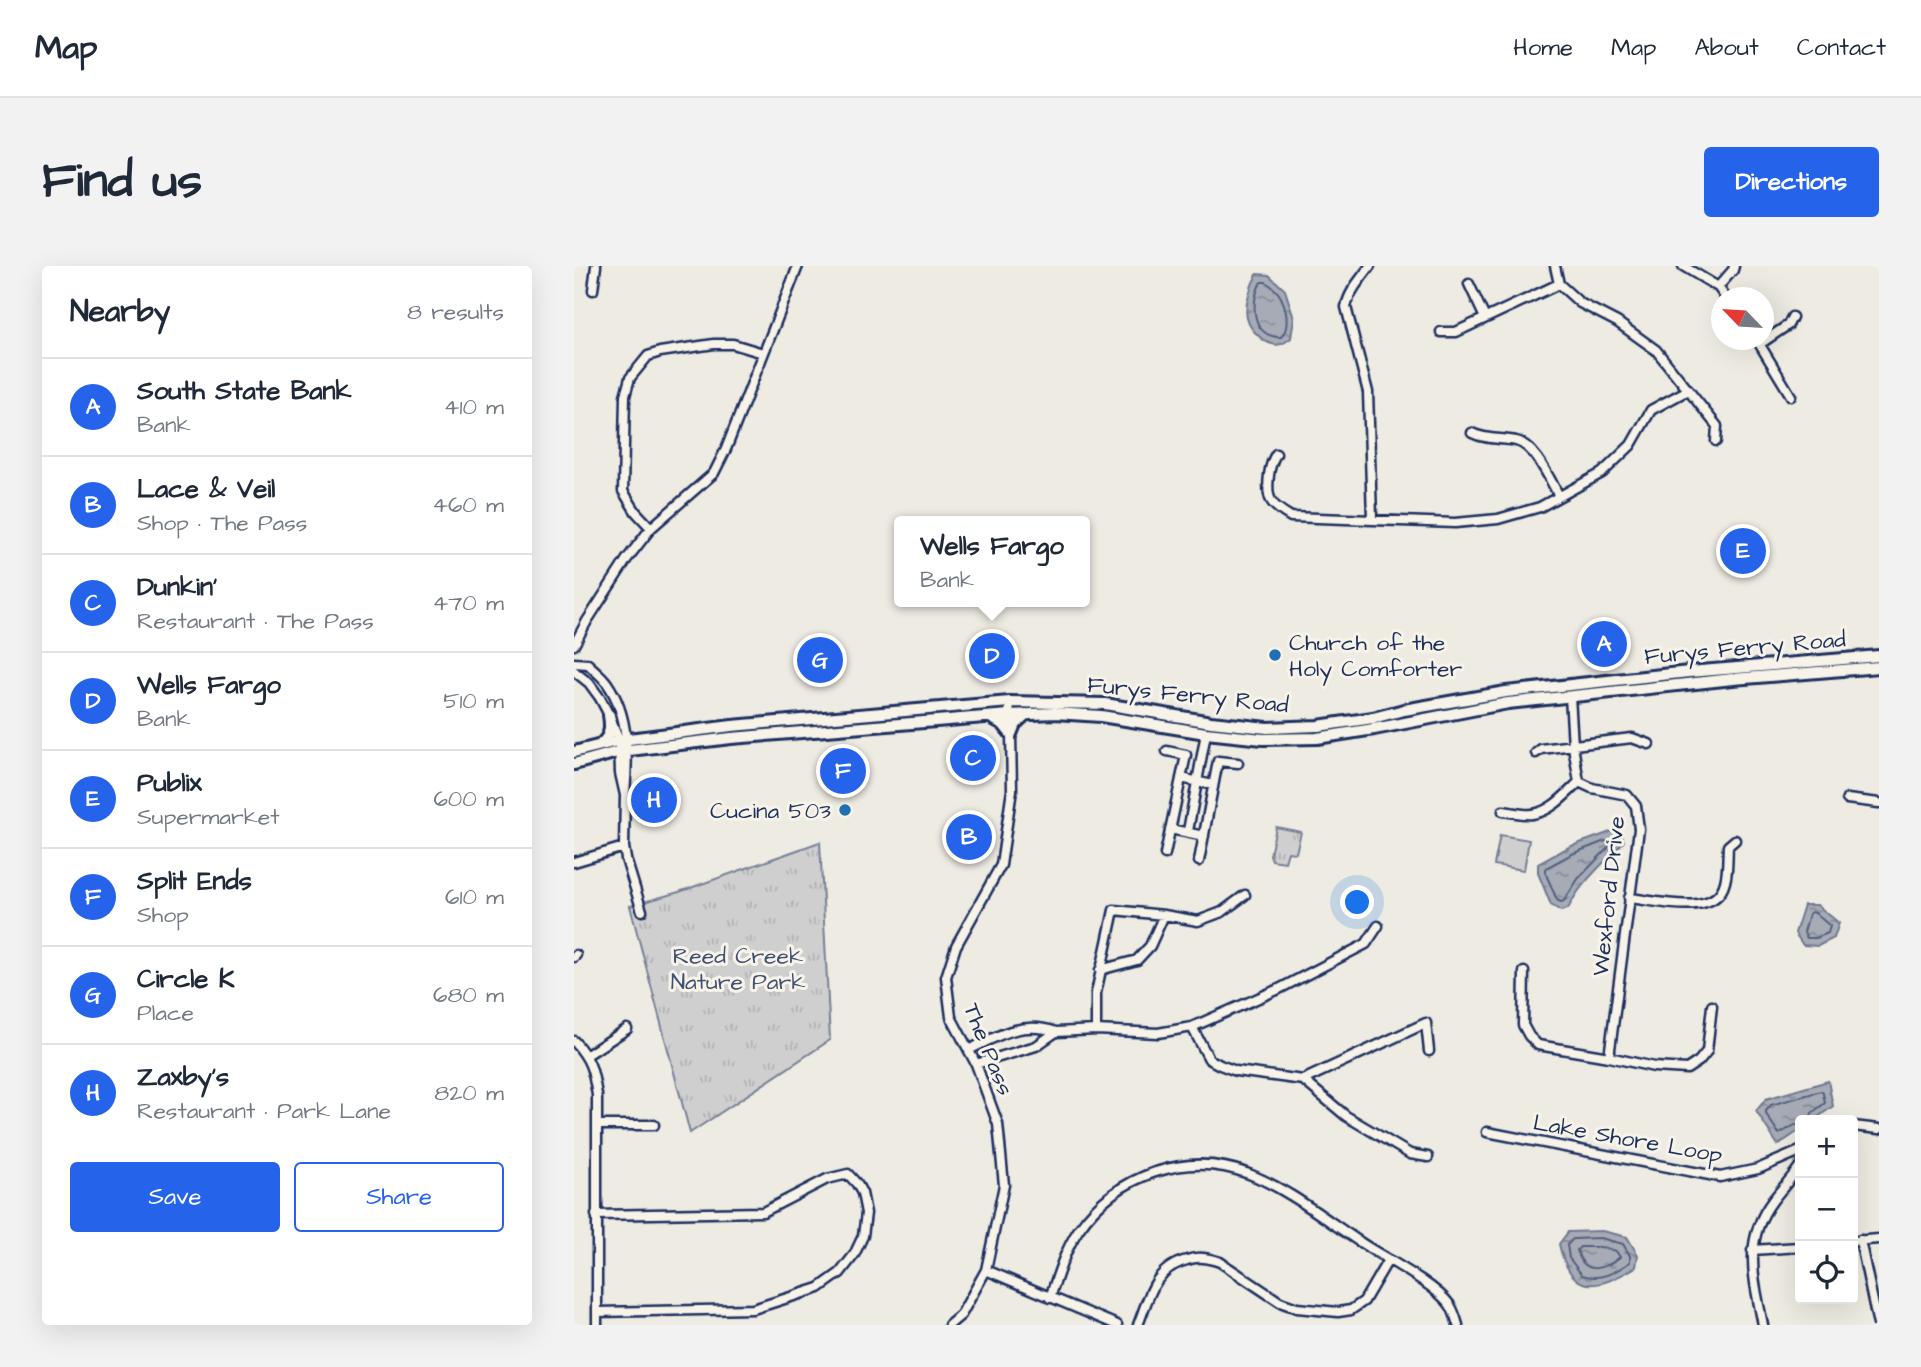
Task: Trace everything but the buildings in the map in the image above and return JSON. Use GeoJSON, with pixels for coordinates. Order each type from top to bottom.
{"type":"FeatureCollection","features":[{"type":"Feature","properties":{"kind":"main road","name":"Furys Ferry Road"},"geometry":{"type":"LineString","coordinates":[[574,752],[598,746],[731,738],[814,725],[1010,702],[1105,704],[1211,722],[1267,727],[1318,726],[1519,691],[1689,672],[1879,656]]}},
{"type":"Feature","properties":{"kind":"main road","name":"Furys Ferry Road"},"geometry":{"type":"LineString","coordinates":[[814,725],[1055,713],[1101,716],[1206,733],[1276,740],[1374,729],[1508,703],[1733,679],[1879,667]]}},
{"type":"Feature","properties":{"kind":"main road"},"geometry":{"type":"LineString","coordinates":[[1011,734],[1014,724],[1026,714]]}},
{"type":"Feature","properties":{"kind":"main road"},"geometry":{"type":"LineString","coordinates":[[598,746],[609,734],[609,715]]}},
{"type":"Feature","properties":{"kind":"main road"},"geometry":{"type":"LineString","coordinates":[[990,717],[1003,724],[1011,734]]}},
{"type":"Feature","properties":{"kind":"main road","name":"Furys Ferry Road"},"geometry":{"type":"LineString","coordinates":[[574,764],[622,746]]}},
{"type":"Feature","properties":{"kind":"street"},"geometry":{"type":"LineString","coordinates":[[593,290],[596,266]]}},
{"type":"Feature","properties":{"kind":"street"},"geometry":{"type":"LineString","coordinates":[[574,645],[610,582],[651,528],[714,473],[798,266]]}},
{"type":"Feature","properties":{"kind":"street"},"geometry":{"type":"LineString","coordinates":[[1370,266],[1353,289],[1346,307],[1368,392],[1372,519]]}},
{"type":"Feature","properties":{"kind":"street"},"geometry":{"type":"LineString","coordinates":[[1555,266],[1559,284],[1580,303],[1617,322],[1656,350],[1717,426],[1716,441]]}},
{"type":"Feature","properties":{"kind":"street"},"geometry":{"type":"LineString","coordinates":[[1683,266],[1718,287],[1734,266]]}},
{"type":"Feature","properties":{"kind":"street"},"geometry":{"type":"LineString","coordinates":[[1441,332],[1456,332],[1559,284]]}},
{"type":"Feature","properties":{"kind":"street"},"geometry":{"type":"LineString","coordinates":[[1469,285],[1485,318]]}},
{"type":"Feature","properties":{"kind":"street"},"geometry":{"type":"LineString","coordinates":[[1774,333],[1788,325],[1792,317]]}},
{"type":"Feature","properties":{"kind":"street"},"geometry":{"type":"LineString","coordinates":[[651,528],[636,512],[623,491],[625,396],[630,378],[648,356],[660,352],[733,344],[763,353]]}},
{"type":"Feature","properties":{"kind":"street"},"geometry":{"type":"LineString","coordinates":[[1764,350],[1791,396]]}},
{"type":"Feature","properties":{"kind":"street"},"geometry":{"type":"LineString","coordinates":[[1276,454],[1271,463],[1267,492],[1277,509],[1291,517],[1455,523],[1498,519],[1540,507],[1602,473],[1631,445],[1651,410],[1688,390]]}},
{"type":"Feature","properties":{"kind":"street"},"geometry":{"type":"LineString","coordinates":[[1472,433],[1481,438],[1518,441],[1531,450],[1559,496]]}},
{"type":"Feature","properties":{"kind":"street"},"geometry":{"type":"LineString","coordinates":[[574,663],[588,664],[603,678],[622,712],[626,733],[620,773],[625,794],[624,847],[642,911]]}},
{"type":"Feature","properties":{"kind":"street"},"geometry":{"type":"LineString","coordinates":[[574,671],[593,687],[622,746]]}},
{"type":"Feature","properties":{"kind":"street"},"geometry":{"type":"LineString","coordinates":[[593,687],[603,678]]}},
{"type":"Feature","properties":{"kind":"street"},"geometry":{"type":"LineString","coordinates":[[1503,811],[1532,814],[1546,810],[1579,782],[1573,746],[1570,696]]}},
{"type":"Feature","properties":{"kind":"street","name":"The Pass"},"geometry":{"type":"LineString","coordinates":[[949,1325],[961,1315],[986,1270],[1004,1185],[998,1124],[976,1064],[951,1017],[946,977],[956,946],[1001,865],[1012,790],[1010,702]]}},
{"type":"Feature","properties":{"kind":"street"},"geometry":{"type":"LineString","coordinates":[[1188,831],[1206,733]]}},
{"type":"Feature","properties":{"kind":"street"},"geometry":{"type":"LineString","coordinates":[[1536,753],[1541,749],[1632,738],[1649,744]]}},
{"type":"Feature","properties":{"kind":"street"},"geometry":{"type":"LineString","coordinates":[[1165,854],[1186,755],[1167,751]]}},
{"type":"Feature","properties":{"kind":"street"},"geometry":{"type":"LineString","coordinates":[[1199,862],[1218,761],[1238,763]]}},
{"type":"Feature","properties":{"kind":"street"},"geometry":{"type":"LineString","coordinates":[[1181,778],[1213,785]]}},
{"type":"Feature","properties":{"kind":"street","name":"Wexford Drive"},"geometry":{"type":"LineString","coordinates":[[1579,782],[1592,788],[1627,795],[1636,806],[1639,829],[1609,1057]]}},
{"type":"Feature","properties":{"kind":"street"},"geometry":{"type":"LineString","coordinates":[[1847,799],[1879,803]]}},
{"type":"Feature","properties":{"kind":"street"},"geometry":{"type":"LineString","coordinates":[[1170,829],[1204,836]]}},
{"type":"Feature","properties":{"kind":"street"},"geometry":{"type":"LineString","coordinates":[[1629,898],[1691,905],[1708,902],[1719,894],[1725,881],[1728,846],[1735,839]]}},
{"type":"Feature","properties":{"kind":"street"},"geometry":{"type":"LineString","coordinates":[[574,862],[624,847]]}},
{"type":"Feature","properties":{"kind":"street"},"geometry":{"type":"LineString","coordinates":[[1096,1030],[1096,993],[1114,910],[1198,921],[1222,912],[1245,895]]}},
{"type":"Feature","properties":{"kind":"street"},"geometry":{"type":"LineString","coordinates":[[1100,970],[1137,960],[1150,946],[1164,915]]}},
{"type":"Feature","properties":{"kind":"street"},"geometry":{"type":"LineString","coordinates":[[969,1050],[1021,1028],[1038,1027],[1056,1032],[1096,1030],[1158,1033],[1192,1027],[1279,989],[1366,944],[1378,926]]}},
{"type":"Feature","properties":{"kind":"street"},"geometry":{"type":"LineString","coordinates":[[1524,972],[1523,1026],[1538,1045],[1654,1067],[1687,1069],[1699,1061],[1707,1051],[1712,1006]]}},
{"type":"Feature","properties":{"kind":"street"},"geometry":{"type":"LineString","coordinates":[[1303,1080],[1426,1023],[1429,1051]]}},
{"type":"Feature","properties":{"kind":"street"},"geometry":{"type":"LineString","coordinates":[[1192,1027],[1209,1059],[1236,1071],[1303,1080],[1346,1116],[1410,1154],[1428,1157]]}},
{"type":"Feature","properties":{"kind":"street"},"geometry":{"type":"LineString","coordinates":[[587,1055],[627,1029]]}},
{"type":"Feature","properties":{"kind":"street"},"geometry":{"type":"LineString","coordinates":[[976,1064],[1036,1046],[1056,1032]]}},
{"type":"Feature","properties":{"kind":"street"},"geometry":{"type":"LineString","coordinates":[[574,1041],[587,1055],[594,1073],[597,1095],[597,1325]]}},
{"type":"Feature","properties":{"kind":"street"},"geometry":{"type":"LineString","coordinates":[[597,1125],[654,1125]]}},
{"type":"Feature","properties":{"kind":"street"},"geometry":{"type":"LineString","coordinates":[[1858,1127],[1879,1129]]}},
{"type":"Feature","properties":{"kind":"street","name":"Lake Shore Loop"},"geometry":{"type":"LineString","coordinates":[[1487,1132],[1720,1177],[1758,1169],[1795,1153]]}},
{"type":"Feature","properties":{"kind":"street"},"geometry":{"type":"LineString","coordinates":[[1050,1298],[1065,1254],[1079,1230],[1091,1214],[1113,1194],[1135,1180],[1168,1167],[1205,1164],[1247,1174],[1277,1187],[1421,1281],[1448,1303],[1458,1325]]}},
{"type":"Feature","properties":{"kind":"street"},"geometry":{"type":"LineString","coordinates":[[1763,1325],[1752,1250],[1756,1232],[1773,1200],[1795,1172]]}},
{"type":"Feature","properties":{"kind":"street"},"geometry":{"type":"LineString","coordinates":[[596,1215],[763,1212],[827,1179],[848,1174],[862,1193],[866,1213],[863,1236],[854,1255],[840,1273],[818,1288],[752,1309],[597,1312]]}},
{"type":"Feature","properties":{"kind":"street"},"geometry":{"type":"LineString","coordinates":[[1858,1241],[1879,1239]]}},
{"type":"Feature","properties":{"kind":"street"},"geometry":{"type":"LineString","coordinates":[[1752,1250],[1795,1247]]}},
{"type":"Feature","properties":{"kind":"street"},"geometry":{"type":"LineString","coordinates":[[1858,1249],[1878,1325]]}},
{"type":"Feature","properties":{"kind":"street"},"geometry":{"type":"LineString","coordinates":[[1138,1325],[1152,1289],[1163,1272],[1177,1262],[1197,1257],[1209,1258],[1220,1262],[1280,1301],[1297,1308],[1338,1312],[1351,1310],[1364,1301],[1388,1260]]}},
{"type":"Feature","properties":{"kind":"street"},"geometry":{"type":"LineString","coordinates":[[986,1270],[1117,1325]]}},
{"type":"Feature","properties":{"kind":"green space"},"geometry":{"type":"Polygon","coordinates":[[[1276,827],[1301,832],[1296,853],[1288,852],[1285,862],[1272,860],[1270,855],[1276,827]]]}},
{"type":"Feature","properties":{"kind":"green space"},"geometry":{"type":"Polygon","coordinates":[[[1500,835],[1529,840],[1524,870],[1494,865],[1500,835]]]}},
{"type":"Feature","properties":{"kind":"green space","name":"Reed Creek Nature Park"},"geometry":{"type":"Polygon","coordinates":[[[820,842],[830,1040],[690,1133],[630,906],[679,892],[820,842]]]}},
{"type":"Feature","properties":{"kind":"water"},"geometry":{"type":"Polygon","coordinates":[[[1257,274],[1269,275],[1285,290],[1294,318],[1291,338],[1282,344],[1265,341],[1249,323],[1247,302],[1257,274]]]}},
{"type":"Feature","properties":{"kind":"water"},"geometry":{"type":"Polygon","coordinates":[[[1613,831],[1622,835],[1624,841],[1586,881],[1568,909],[1561,911],[1551,905],[1538,873],[1538,864],[1569,847],[1613,831]]]}},
{"type":"Feature","properties":{"kind":"water"},"geometry":{"type":"Polygon","coordinates":[[[1804,905],[1817,905],[1839,923],[1834,938],[1818,946],[1803,945],[1795,933],[1804,905]]]}},
{"type":"Feature","properties":{"kind":"water"},"geometry":{"type":"Polygon","coordinates":[[[1828,1081],[1833,1106],[1821,1115],[1795,1115],[1795,1133],[1778,1145],[1756,1111],[1766,1099],[1828,1081]]]}},
{"type":"Feature","properties":{"kind":"water"},"geometry":{"type":"Polygon","coordinates":[[[1602,1231],[1627,1237],[1638,1255],[1636,1267],[1598,1284],[1578,1281],[1564,1261],[1559,1244],[1568,1232],[1602,1231]]]}},
{"type":"Feature","properties":{"kind":"place","name":"Publix"},"geometry":{"type":"Point","coordinates":[1743,551]}},
{"type":"Feature","properties":{"kind":"place","name":"South State Bank"},"geometry":{"type":"Point","coordinates":[1604,644]}},
{"type":"Feature","properties":{"kind":"place","name":"Church of the Holy Comforter"},"geometry":{"type":"Point","coordinates":[1275,655]}},
{"type":"Feature","properties":{"kind":"place","name":"Wells Fargo"},"geometry":{"type":"Point","coordinates":[992,656]}},
{"type":"Feature","properties":{"kind":"place","name":"Circle K"},"geometry":{"type":"Point","coordinates":[820,660]}},
{"type":"Feature","properties":{"kind":"place","name":"Dunkin'"},"geometry":{"type":"Point","coordinates":[973,758]}},
{"type":"Feature","properties":{"kind":"place","name":"Split Ends"},"geometry":{"type":"Point","coordinates":[843,771]}},
{"type":"Feature","properties":{"kind":"place","name":"Zaxby's"},"geometry":{"type":"Point","coordinates":[654,800]}},
{"type":"Feature","properties":{"kind":"place","name":"Cucina 503"},"geometry":{"type":"Point","coordinates":[845,810]}},
{"type":"Feature","properties":{"kind":"place","name":"Lace & Veil"},"geometry":{"type":"Point","coordinates":[969,837]}}]}
